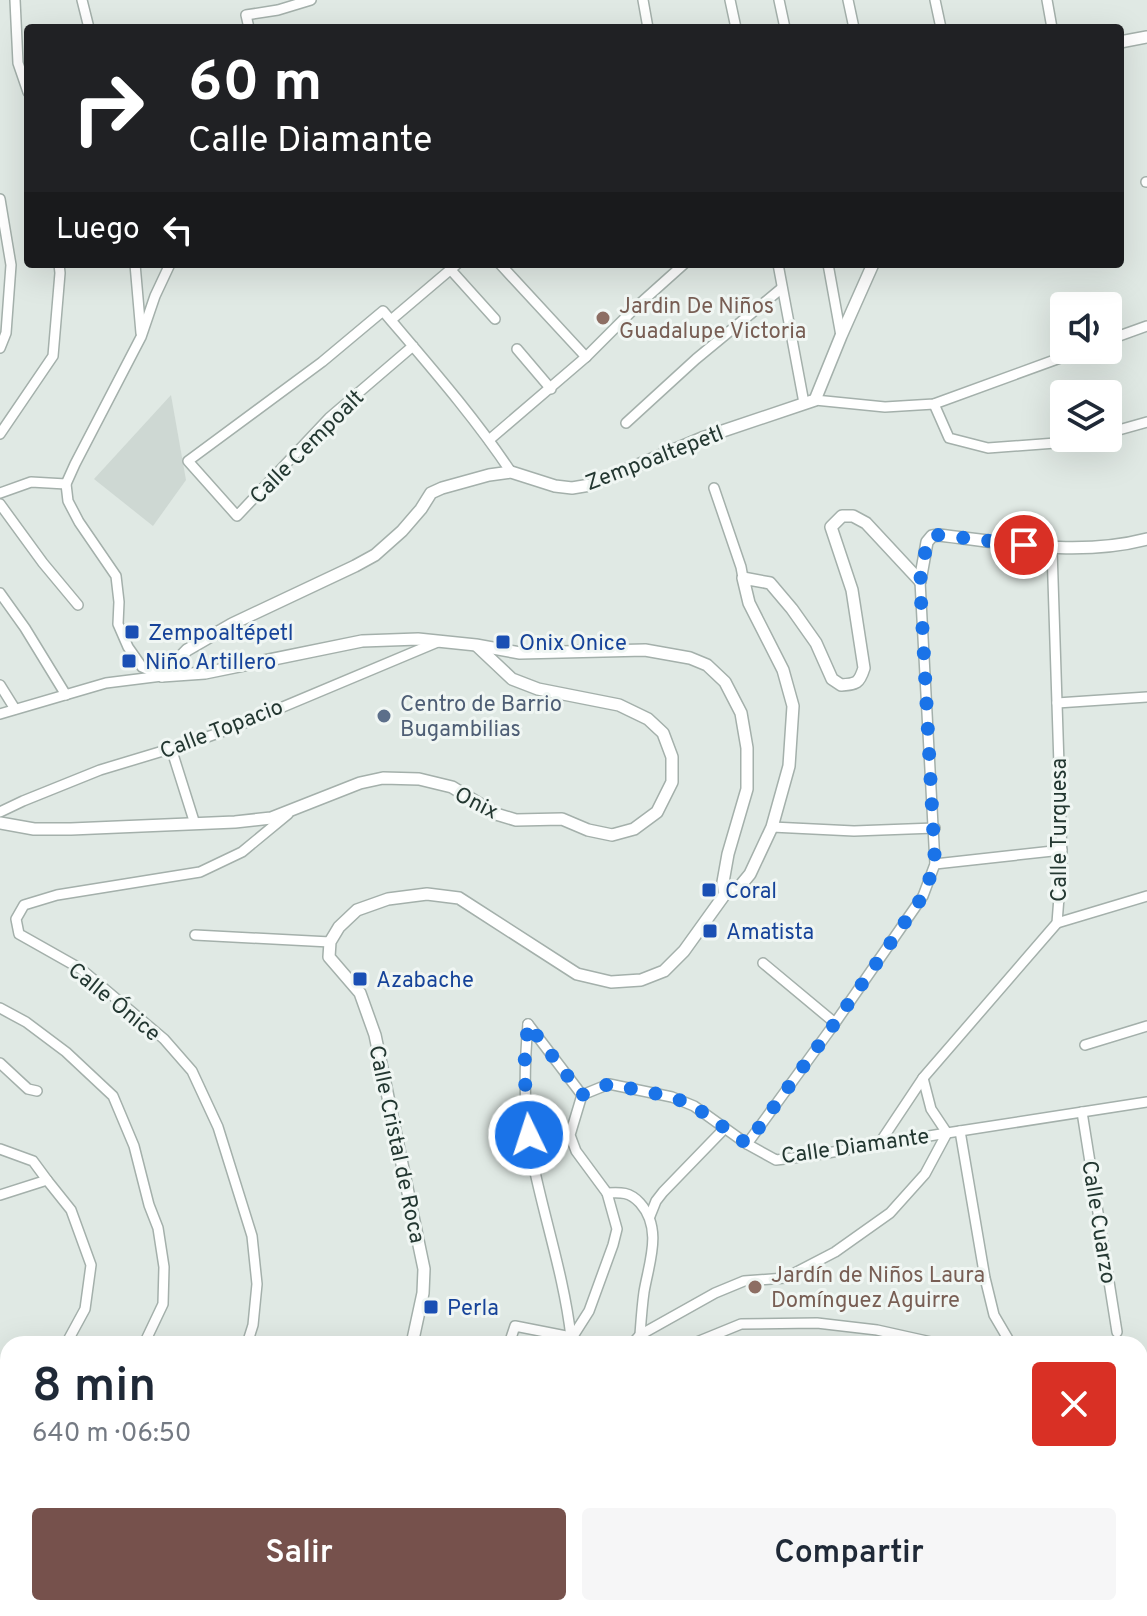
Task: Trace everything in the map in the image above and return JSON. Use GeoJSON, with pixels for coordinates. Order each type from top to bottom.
{"type":"FeatureCollection","features":[{"type":"Feature","properties":{"kind":"street"},"geometry":{"type":"LineString","coordinates":[[15,0],[18,63],[24,80]]}},
{"type":"Feature","properties":{"kind":"street"},"geometry":{"type":"LineString","coordinates":[[82,0],[88,24]]}},
{"type":"Feature","properties":{"kind":"street"},"geometry":{"type":"LineString","coordinates":[[248,24],[246,15],[311,0]]}},
{"type":"Feature","properties":{"kind":"street"},"geometry":{"type":"LineString","coordinates":[[643,0],[647,24]]}},
{"type":"Feature","properties":{"kind":"street"},"geometry":{"type":"LineString","coordinates":[[730,0],[735,24]]}},
{"type":"Feature","properties":{"kind":"street"},"geometry":{"type":"LineString","coordinates":[[779,0],[784,24]]}},
{"type":"Feature","properties":{"kind":"street"},"geometry":{"type":"LineString","coordinates":[[848,0],[853,24]]}},
{"type":"Feature","properties":{"kind":"street"},"geometry":{"type":"LineString","coordinates":[[935,0],[940,24]]}},
{"type":"Feature","properties":{"kind":"street"},"geometry":{"type":"LineString","coordinates":[[1047,0],[1051,24]]}},
{"type":"Feature","properties":{"kind":"street"},"geometry":{"type":"LineString","coordinates":[[1124,41],[1147,37]]}},
{"type":"Feature","properties":{"kind":"street"},"geometry":{"type":"LineString","coordinates":[[0,199],[11,265],[6,333],[0,348]]}},
{"type":"Feature","properties":{"kind":"street"},"geometry":{"type":"LineString","coordinates":[[0,434],[53,356],[59,268]]}},
{"type":"Feature","properties":{"kind":"street"},"geometry":{"type":"LineString","coordinates":[[135,268],[141,337]]}},
{"type":"Feature","properties":{"kind":"street"},"geometry":{"type":"LineString","coordinates":[[162,676],[142,667],[128,647],[118,624],[116,576],[79,522],[68,501],[66,484],[141,337],[168,268]]}},
{"type":"Feature","properties":{"kind":"street"},"geometry":{"type":"LineString","coordinates":[[453,268],[391,320],[489,440],[511,472]]}},
{"type":"Feature","properties":{"kind":"street"},"geometry":{"type":"LineString","coordinates":[[455,268],[495,319]]}},
{"type":"Feature","properties":{"kind":"street"},"geometry":{"type":"LineString","coordinates":[[504,268],[586,357]]}},
{"type":"Feature","properties":{"kind":"street"},"geometry":{"type":"LineString","coordinates":[[489,440],[551,389],[680,268]]}},
{"type":"Feature","properties":{"kind":"street"},"geometry":{"type":"LineString","coordinates":[[779,268],[809,401]]}},
{"type":"Feature","properties":{"kind":"street"},"geometry":{"type":"LineString","coordinates":[[829,268],[841,336]]}},
{"type":"Feature","properties":{"kind":"street"},"geometry":{"type":"LineString","coordinates":[[809,401],[871,268]]}},
{"type":"Feature","properties":{"kind":"street"},"geometry":{"type":"LineString","coordinates":[[626,423],[696,359],[782,288]]}},
{"type":"Feature","properties":{"kind":"street","name":"Calle Cempoalt"},"geometry":{"type":"LineString","coordinates":[[391,320],[383,311],[322,362],[188,461],[237,516],[329,418],[413,346]]}},
{"type":"Feature","properties":{"kind":"street"},"geometry":{"type":"LineString","coordinates":[[1122,335],[1147,326]]}},
{"type":"Feature","properties":{"kind":"street"},"geometry":{"type":"LineString","coordinates":[[517,349],[551,389]]}},
{"type":"Feature","properties":{"kind":"street"},"geometry":{"type":"LineString","coordinates":[[809,401],[885,407],[934,404],[1050,362]]}},
{"type":"Feature","properties":{"kind":"street","name":"Zempoaltepetl"},"geometry":{"type":"LineString","coordinates":[[162,676],[187,650],[232,624],[375,555],[402,531],[431,493],[442,488],[511,472],[555,486],[572,488],[590,485],[702,438],[809,401]]}},
{"type":"Feature","properties":{"kind":"street"},"geometry":{"type":"LineString","coordinates":[[934,404],[949,438],[988,448],[1050,443]]}},
{"type":"Feature","properties":{"kind":"street"},"geometry":{"type":"LineString","coordinates":[[1122,429],[1147,422]]}},
{"type":"Feature","properties":{"kind":"street"},"geometry":{"type":"LineString","coordinates":[[0,493],[31,482],[66,484]]}},
{"type":"Feature","properties":{"kind":"street"},"geometry":{"type":"LineString","coordinates":[[195,935],[330,942],[339,927],[357,910],[388,899],[427,894],[459,898],[577,974],[611,982],[641,980],[664,971],[684,951],[725,894],[736,891],[750,874],[772,827],[789,766],[793,706],[783,670],[749,603],[714,488]]}},
{"type":"Feature","properties":{"kind":"street"},"geometry":{"type":"LineString","coordinates":[[0,504],[78,605]]}},
{"type":"Feature","properties":{"kind":"street"},"geometry":{"type":"LineString","coordinates":[[743,578],[770,583],[816,643],[832,679],[841,685],[854,684],[864,668],[852,590],[831,527],[842,516],[853,516],[866,523],[920,581]]}},
{"type":"Feature","properties":{"kind":"street"},"geometry":{"type":"LineString","coordinates":[[747,1144],[923,896],[935,864],[920,581],[929,539],[939,535],[1052,549],[1120,546],[1147,539]]}},
{"type":"Feature","properties":{"kind":"street","name":"Calle Turquesa"},"geometry":{"type":"LineString","coordinates":[[879,1144],[923,1078],[1057,923],[1062,850],[1052,549]]}},
{"type":"Feature","properties":{"kind":"street"},"geometry":{"type":"LineString","coordinates":[[0,593],[66,695]]}},
{"type":"Feature","properties":{"kind":"street"},"geometry":{"type":"LineString","coordinates":[[0,714],[106,683],[205,673],[362,641],[418,639],[520,653],[645,650],[690,658],[707,665],[725,682],[741,713],[747,748],[747,789],[728,854],[723,882],[725,894]]}},
{"type":"Feature","properties":{"kind":"street","name":"Calle Topacio"},"geometry":{"type":"LineString","coordinates":[[0,812],[100,770],[235,727],[440,641]]}},
{"type":"Feature","properties":{"kind":"street","name":"Onix"},"geometry":{"type":"LineString","coordinates":[[0,823],[34,829],[195,824],[271,818],[360,783],[383,778],[419,779],[452,787],[496,814],[516,820],[562,819],[588,830],[612,835],[634,829],[657,812],[672,782],[672,757],[663,733],[648,719],[619,705],[538,689],[512,679],[476,645]]}},
{"type":"Feature","properties":{"kind":"street"},"geometry":{"type":"LineString","coordinates":[[0,685],[15,709]]}},
{"type":"Feature","properties":{"kind":"street"},"geometry":{"type":"LineString","coordinates":[[1057,703],[1147,697]]}},
{"type":"Feature","properties":{"kind":"street"},"geometry":{"type":"LineString","coordinates":[[171,748],[195,824]]}},
{"type":"Feature","properties":{"kind":"street","name":"Calle Ónice"},"geometry":{"type":"LineString","coordinates":[[250,1336],[257,1284],[252,1236],[218,1127],[192,1071],[164,1039],[81,969],[19,934],[16,919],[24,905],[57,895],[200,872],[242,852],[292,811]]}},
{"type":"Feature","properties":{"kind":"street"},"geometry":{"type":"LineString","coordinates":[[772,827],[854,831],[935,828]]}},
{"type":"Feature","properties":{"kind":"street"},"geometry":{"type":"LineString","coordinates":[[935,864],[1062,850]]}},
{"type":"Feature","properties":{"kind":"street"},"geometry":{"type":"LineString","coordinates":[[1057,923],[1147,896]]}},
{"type":"Feature","properties":{"kind":"street","name":"Calle Cristal de Roca"},"geometry":{"type":"LineString","coordinates":[[330,942],[329,957],[360,993],[375,1035],[387,1090],[424,1269],[423,1293],[414,1336]]}},
{"type":"Feature","properties":{"kind":"street"},"geometry":{"type":"LineString","coordinates":[[763,963],[835,1023]]}},
{"type":"Feature","properties":{"kind":"street"},"geometry":{"type":"LineString","coordinates":[[0,1008],[26,1022],[66,1052],[113,1096],[134,1146],[158,1228],[164,1267],[163,1304],[148,1336]]}},
{"type":"Feature","properties":{"kind":"street"},"geometry":{"type":"LineString","coordinates":[[570,1336],[559,1265],[531,1156],[524,1068],[528,1024],[582,1095],[570,1135],[576,1151],[607,1193],[617,1229],[589,1311],[573,1336]]}},
{"type":"Feature","properties":{"kind":"street"},"geometry":{"type":"LineString","coordinates":[[1085,1045],[1147,1026]]}},
{"type":"Feature","properties":{"kind":"street"},"geometry":{"type":"LineString","coordinates":[[0,1063],[28,1089],[37,1091]]}},
{"type":"Feature","properties":{"kind":"street"},"geometry":{"type":"LineString","coordinates":[[640,1335],[715,1293],[744,1281],[785,1278],[835,1252],[890,1213],[925,1174],[947,1133],[931,1109],[923,1078]]}},
{"type":"Feature","properties":{"kind":"street","name":"Calle Diamante"},"geometry":{"type":"LineString","coordinates":[[582,1095],[609,1084],[672,1097],[694,1106],[747,1144],[776,1160],[1147,1102]]}},
{"type":"Feature","properties":{"kind":"street","name":"Calle Cuarzo"},"geometry":{"type":"LineString","coordinates":[[1082,1112],[1117,1332]]}},
{"type":"Feature","properties":{"kind":"street"},"geometry":{"type":"LineString","coordinates":[[650,1216],[663,1192],[725,1128]]}},
{"type":"Feature","properties":{"kind":"street"},"geometry":{"type":"LineString","coordinates":[[960,1131],[985,1278],[994,1315],[1006,1336]]}},
{"type":"Feature","properties":{"kind":"street"},"geometry":{"type":"LineString","coordinates":[[0,1149],[33,1161],[71,1210],[91,1265],[85,1309],[71,1336]]}},
{"type":"Feature","properties":{"kind":"street"},"geometry":{"type":"LineString","coordinates":[[0,1195],[47,1180]]}},
{"type":"Feature","properties":{"kind":"street"},"geometry":{"type":"LineString","coordinates":[[607,1193],[622,1192],[634,1196],[650,1216],[654,1232],[640,1335]]}},
{"type":"Feature","properties":{"kind":"street"},"geometry":{"type":"LineString","coordinates":[[712,1336],[741,1324],[817,1323],[902,1336]]}},
{"type":"Feature","properties":{"kind":"street"},"geometry":{"type":"LineString","coordinates":[[512,1336],[515,1326],[552,1336]]}},
{"type":"Feature","properties":{"kind":"shaded area"},"geometry":{"type":"Polygon","coordinates":[[[171,395],[186,480],[153,526],[94,479],[171,395]]]}},
{"type":"Feature","properties":{"kind":"place","name":"Jardin De Niños Guadalupe Victoria"},"geometry":{"type":"Point","coordinates":[603,318]}},
{"type":"Feature","properties":{"kind":"place","name":"Zempoaltépetl"},"geometry":{"type":"Point","coordinates":[132,632]}},
{"type":"Feature","properties":{"kind":"place","name":"Onix Onice"},"geometry":{"type":"Point","coordinates":[503,642]}},
{"type":"Feature","properties":{"kind":"place","name":"Niño Artillero"},"geometry":{"type":"Point","coordinates":[129,661]}},
{"type":"Feature","properties":{"kind":"place","name":"Centro de Barrio Bugambilias"},"geometry":{"type":"Point","coordinates":[384,716]}},
{"type":"Feature","properties":{"kind":"place","name":"Coral"},"geometry":{"type":"Point","coordinates":[709,890]}},
{"type":"Feature","properties":{"kind":"place","name":"Amatista"},"geometry":{"type":"Point","coordinates":[710,931]}},
{"type":"Feature","properties":{"kind":"place","name":"Azabache"},"geometry":{"type":"Point","coordinates":[360,979]}},
{"type":"Feature","properties":{"kind":"place","name":"Jardín de Niños Laura Domínguez Aguirre"},"geometry":{"type":"Point","coordinates":[755,1287]}},
{"type":"Feature","properties":{"kind":"place","name":"Perla"},"geometry":{"type":"Point","coordinates":[431,1307]}},
{"type":"Feature","properties":{"kind":"route"},"geometry":{"type":"LineString","coordinates":[[529,1135],[524,1068],[528,1024],[582,1095],[609,1084],[672,1097],[694,1106],[747,1144],[923,896],[935,864],[920,581],[927,542],[932,536],[939,535],[1024,545]]}}]}
